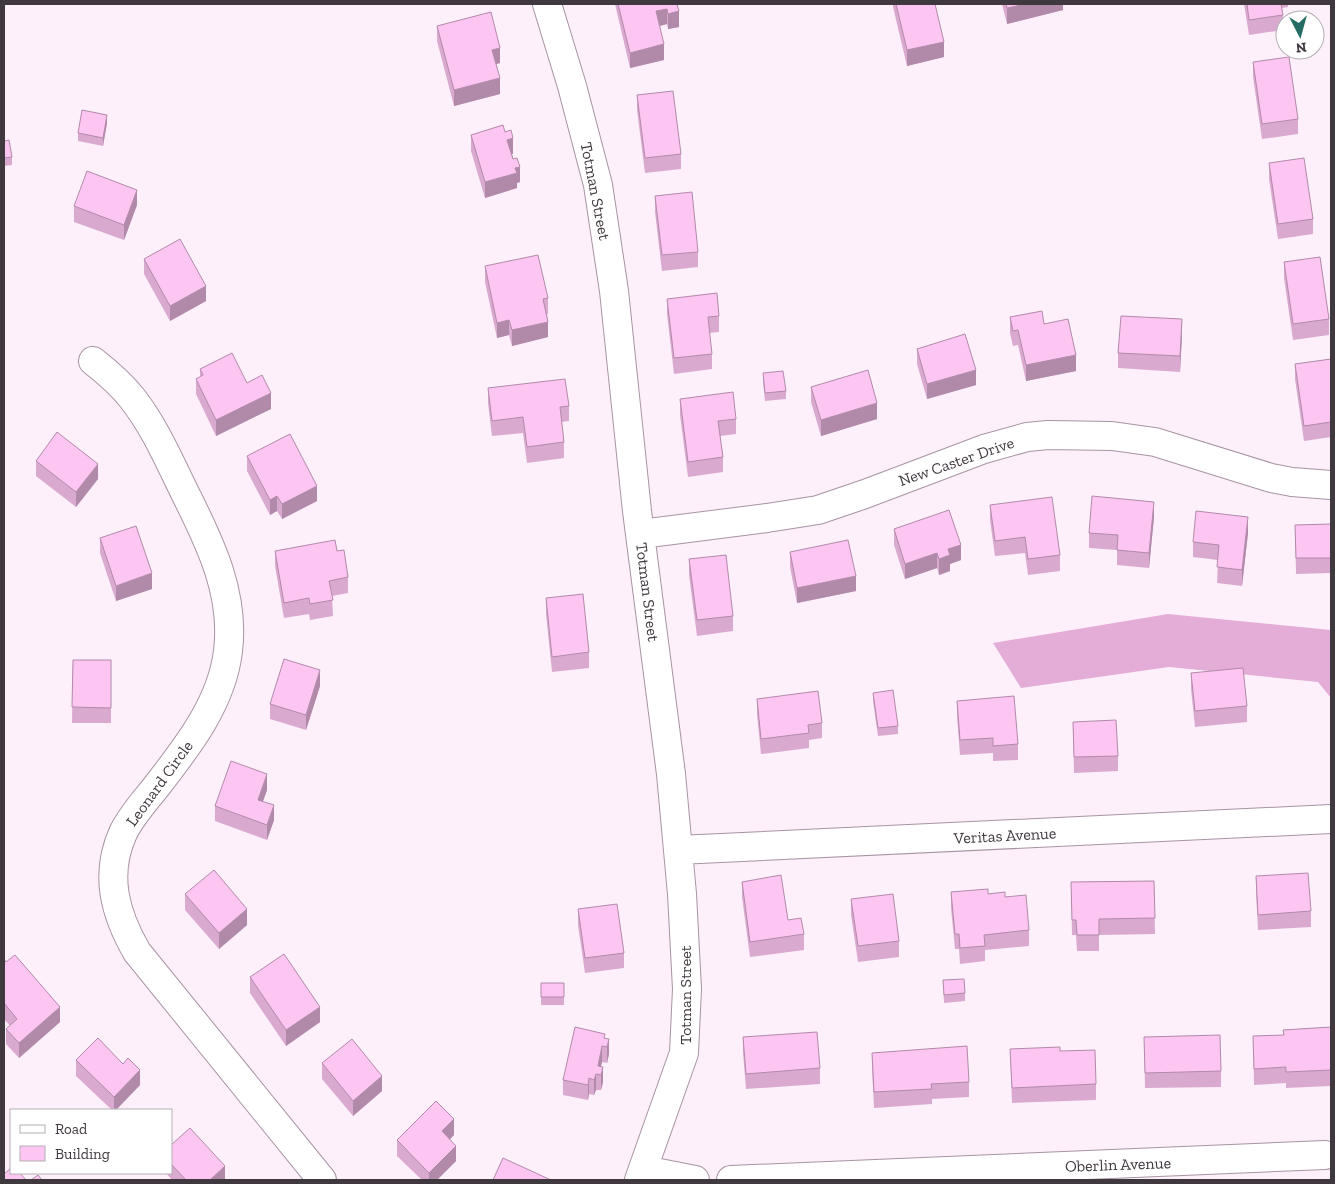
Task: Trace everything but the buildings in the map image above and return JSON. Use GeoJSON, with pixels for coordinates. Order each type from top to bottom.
{"type":"FeatureCollection","features":[{"type":"Feature","properties":{"kind":"street","name":"Totman Street"},"geometry":{"type":"LineString","coordinates":[[547,4],[572,86],[598,185],[614,291],[641,534],[670,765],[682,894],[687,989],[684,1053],[641,1175]]}},
{"type":"Feature","properties":{"kind":"street","name":"Leonard Circle"},"geometry":{"type":"LineString","coordinates":[[93,361],[131,396],[152,427],[210,543],[220,569],[226,596],[229,624],[228,651],[223,675],[214,700],[187,746],[135,814],[124,833],[118,849],[113,885],[120,920],[137,952],[322,1180]]}},
{"type":"Feature","properties":{"kind":"street","name":"New Caster Drive"},"geometry":{"type":"LineString","coordinates":[[641,534],[818,510],[984,448],[1048,435],[1098,435],[1155,442],[1271,478],[1292,482],[1331,484]]}},
{"type":"Feature","properties":{"kind":"street","name":"Veritas Avenue"},"geometry":{"type":"LineString","coordinates":[[678,850],[1331,819]]}},
{"type":"Feature","properties":{"kind":"street","name":"Oberlin Avenue"},"geometry":{"type":"LineString","coordinates":[[731,1180],[1213,1170],[1325,1155]]}},
{"type":"Feature","properties":{"kind":"street"},"geometry":{"type":"LineString","coordinates":[[641,1175],[695,1180]]}},
{"type":"Feature","properties":{"kind":"shaded area"},"geometry":{"type":"Polygon","coordinates":[[[1168,614],[1331,630],[1331,698],[1318,682],[1169,667],[1021,688],[993,643],[1168,614]]]}}]}
